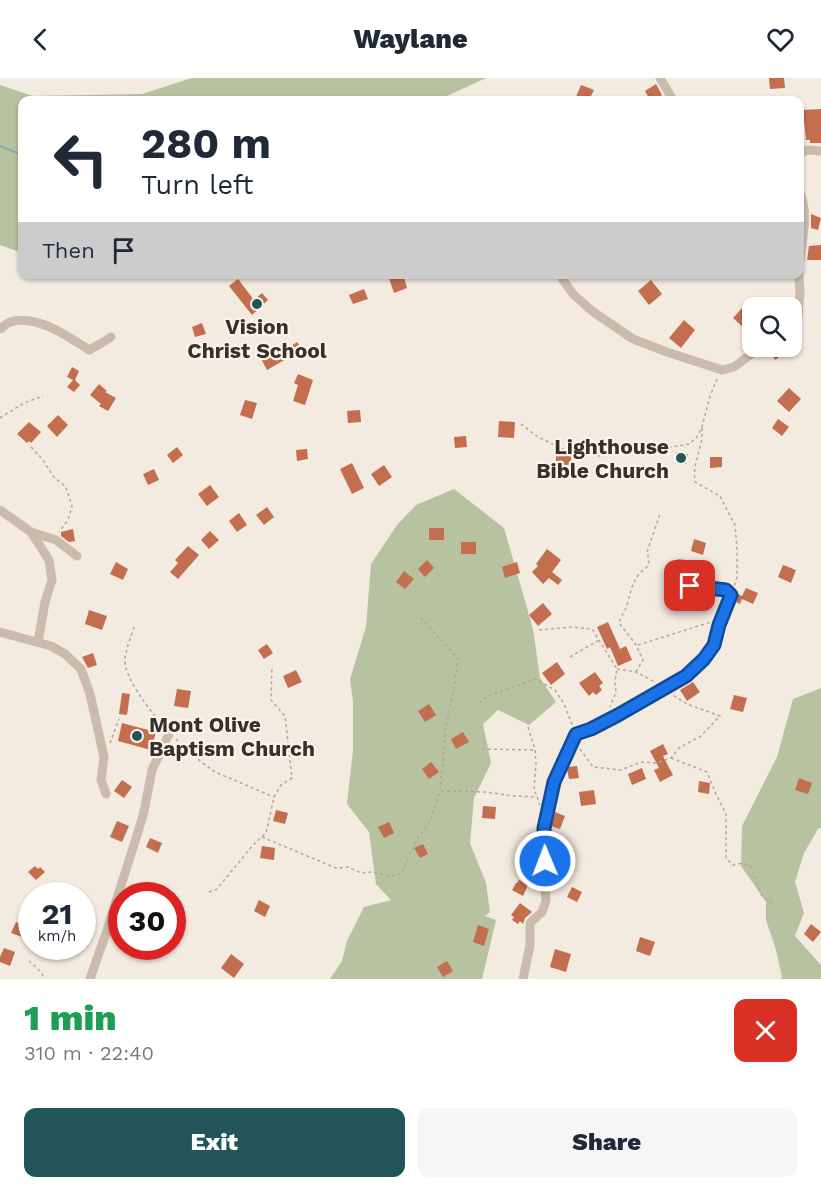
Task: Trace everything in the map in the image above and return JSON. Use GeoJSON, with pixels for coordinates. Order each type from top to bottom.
{"type":"FeatureCollection","features":[{"type":"Feature","properties":{"kind":"street"},"geometry":{"type":"LineString","coordinates":[[660,78],[671,96]]}},
{"type":"Feature","properties":{"kind":"street"},"geometry":{"type":"LineString","coordinates":[[804,152],[821,151]]}},
{"type":"Feature","properties":{"kind":"street"},"geometry":{"type":"LineString","coordinates":[[562,279],[573,294],[592,311],[633,339],[722,370],[734,367],[747,357]]}},
{"type":"Feature","properties":{"kind":"street"},"geometry":{"type":"LineString","coordinates":[[799,279],[800,297]]}},
{"type":"Feature","properties":{"kind":"street"},"geometry":{"type":"LineString","coordinates":[[0,329],[7,323],[38,321],[89,350],[111,337]]}},
{"type":"Feature","properties":{"kind":"street"},"geometry":{"type":"LineString","coordinates":[[0,510],[31,532],[56,540],[77,556]]}},
{"type":"Feature","properties":{"kind":"street"},"geometry":{"type":"LineString","coordinates":[[31,532],[49,560],[52,580],[45,602],[38,642]]}},
{"type":"Feature","properties":{"kind":"street"},"geometry":{"type":"LineString","coordinates":[[523,979],[530,945],[530,923],[542,912],[546,901],[544,828],[554,782],[576,734],[591,729],[686,676],[704,659],[714,645],[731,595],[726,590],[690,586]]}},
{"type":"Feature","properties":{"kind":"street"},"geometry":{"type":"LineString","coordinates":[[0,632],[51,646],[65,654],[81,669],[90,694],[105,757],[101,780],[106,794]]}},
{"type":"Feature","properties":{"kind":"street"},"geometry":{"type":"LineString","coordinates":[[90,979],[142,816],[152,770],[169,734]]}},
{"type":"Feature","properties":{"kind":"path"},"geometry":{"type":"LineString","coordinates":[[722,370],[710,396],[702,428],[702,441],[693,470],[695,482],[720,496],[735,525],[737,577],[731,595]]}},
{"type":"Feature","properties":{"kind":"path"},"geometry":{"type":"LineString","coordinates":[[0,418],[24,403],[43,396]]}},
{"type":"Feature","properties":{"kind":"path"},"geometry":{"type":"LineString","coordinates":[[521,424],[538,437],[565,450],[600,456],[689,444],[702,428]]}},
{"type":"Feature","properties":{"kind":"path"},"geometry":{"type":"LineString","coordinates":[[31,447],[54,477],[66,487],[72,506],[68,520],[60,529],[56,540]]}},
{"type":"Feature","properties":{"kind":"path"},"geometry":{"type":"LineString","coordinates":[[636,672],[643,660],[636,645],[619,623],[639,572],[648,566],[649,560],[646,552],[660,514]]}},
{"type":"Feature","properties":{"kind":"path"},"geometry":{"type":"LineString","coordinates":[[262,837],[336,868],[348,867],[361,873],[372,872],[390,876],[401,874],[417,839],[429,824],[440,791],[446,726],[458,658],[418,615]]}},
{"type":"Feature","properties":{"kind":"path"},"geometry":{"type":"LineString","coordinates":[[636,645],[723,617]]}},
{"type":"Feature","properties":{"kind":"path"},"geometry":{"type":"LineString","coordinates":[[134,627],[124,660],[127,671],[136,690],[169,734],[215,772],[274,797]]}},
{"type":"Feature","properties":{"kind":"path"},"geometry":{"type":"LineString","coordinates":[[539,630],[572,627],[592,629],[617,669],[616,692],[605,720]]}},
{"type":"Feature","properties":{"kind":"path"},"geometry":{"type":"LineString","coordinates":[[570,657],[599,640]]}},
{"type":"Feature","properties":{"kind":"path"},"geometry":{"type":"LineString","coordinates":[[209,892],[217,889],[253,845],[266,833],[274,797],[282,785],[292,778],[285,716],[271,700],[272,666]]}},
{"type":"Feature","properties":{"kind":"path"},"geometry":{"type":"LineString","coordinates":[[479,703],[490,695],[535,679],[555,690],[564,704],[580,751],[593,767],[621,770],[641,762],[657,763],[671,758],[679,748],[701,736],[720,716],[687,704],[636,672],[617,669]]}},
{"type":"Feature","properties":{"kind":"path"},"geometry":{"type":"LineString","coordinates":[[105,757],[119,719]]}},
{"type":"Feature","properties":{"kind":"path"},"geometry":{"type":"LineString","coordinates":[[528,727],[535,750],[534,789],[546,819]]}},
{"type":"Feature","properties":{"kind":"path"},"geometry":{"type":"LineString","coordinates":[[482,748],[535,750]]}},
{"type":"Feature","properties":{"kind":"path"},"geometry":{"type":"LineString","coordinates":[[671,758],[707,772],[726,814],[726,858],[733,865],[743,863],[751,867],[762,896],[772,903]]}},
{"type":"Feature","properties":{"kind":"path"},"geometry":{"type":"LineString","coordinates":[[440,791],[537,797]]}},
{"type":"Feature","properties":{"kind":"path"},"geometry":{"type":"LineString","coordinates":[[29,961],[40,970],[45,979]]}},
{"type":"Feature","properties":{"kind":"green space"},"geometry":{"type":"Polygon","coordinates":[[[192,78],[486,78],[447,96],[33,96],[142,94],[192,78]]]}},
{"type":"Feature","properties":{"kind":"green space"},"geometry":{"type":"Polygon","coordinates":[[[0,85],[33,96],[18,96],[18,252],[0,245],[0,85]]]}},
{"type":"Feature","properties":{"kind":"green space"},"geometry":{"type":"Polygon","coordinates":[[[454,489],[504,528],[533,629],[540,678],[556,702],[529,725],[498,710],[483,724],[491,763],[474,798],[470,843],[486,883],[490,912],[485,916],[496,920],[482,979],[330,979],[342,961],[347,941],[364,907],[391,900],[376,884],[369,832],[347,804],[353,750],[353,702],[350,679],[366,627],[371,564],[397,525],[416,505],[454,489]]]}},
{"type":"Feature","properties":{"kind":"green space"},"geometry":{"type":"Polygon","coordinates":[[[821,688],[821,828],[818,829],[804,853],[795,882],[804,913],[795,936],[821,965],[821,979],[780,979],[782,977],[776,950],[766,920],[766,902],[741,866],[742,826],[777,757],[793,699],[821,688]]]}},
{"type":"Feature","properties":{"kind":"building"},"geometry":{"type":"Polygon","coordinates":[[[769,78],[784,78],[785,88],[770,89],[769,78]]]}},
{"type":"Feature","properties":{"kind":"building"},"geometry":{"type":"Polygon","coordinates":[[[656,84],[662,95],[648,96],[645,91],[656,84]]]}},
{"type":"Feature","properties":{"kind":"building"},"geometry":{"type":"Polygon","coordinates":[[[581,85],[594,90],[591,96],[576,96],[581,85]]]}},
{"type":"Feature","properties":{"kind":"building"},"geometry":{"type":"Polygon","coordinates":[[[821,109],[821,143],[810,143],[810,140],[806,140],[804,110],[821,109]]]}},
{"type":"Feature","properties":{"kind":"building"},"geometry":{"type":"Polygon","coordinates":[[[811,214],[821,218],[818,230],[811,228],[811,214]]]}},
{"type":"Feature","properties":{"kind":"building"},"geometry":{"type":"Polygon","coordinates":[[[821,245],[821,260],[807,260],[809,246],[821,245]]]}},
{"type":"Feature","properties":{"kind":"building"},"geometry":{"type":"Polygon","coordinates":[[[238,279],[254,300],[262,293],[268,300],[252,315],[229,286],[238,279]]]}},
{"type":"Feature","properties":{"kind":"building"},"geometry":{"type":"Polygon","coordinates":[[[389,279],[404,279],[407,288],[394,293],[389,279]]]}},
{"type":"Feature","properties":{"kind":"building"},"geometry":{"type":"Polygon","coordinates":[[[651,280],[662,294],[649,305],[638,291],[651,280]]]}},
{"type":"Feature","properties":{"kind":"building"},"geometry":{"type":"Polygon","coordinates":[[[364,289],[368,299],[353,304],[349,295],[364,289]]]}},
{"type":"Feature","properties":{"kind":"building"},"geometry":{"type":"Polygon","coordinates":[[[742,308],[742,326],[733,318],[742,308]]]}},
{"type":"Feature","properties":{"kind":"building"},"geometry":{"type":"Polygon","coordinates":[[[684,320],[695,330],[681,348],[669,338],[684,320]]]}},
{"type":"Feature","properties":{"kind":"building"},"geometry":{"type":"Polygon","coordinates":[[[202,323],[206,334],[195,337],[192,327],[202,323]]]}},
{"type":"Feature","properties":{"kind":"building"},"geometry":{"type":"Polygon","coordinates":[[[297,342],[302,350],[267,370],[260,357],[285,343],[288,348],[297,342]]]}},
{"type":"Feature","properties":{"kind":"building"},"geometry":{"type":"Polygon","coordinates":[[[72,367],[79,371],[75,380],[80,385],[74,392],[67,387],[73,380],[67,377],[72,367]]]}},
{"type":"Feature","properties":{"kind":"building"},"geometry":{"type":"Polygon","coordinates":[[[298,374],[313,380],[305,405],[293,401],[298,385],[294,383],[298,374]]]}},
{"type":"Feature","properties":{"kind":"building"},"geometry":{"type":"Polygon","coordinates":[[[99,384],[107,391],[105,392],[116,398],[108,411],[99,406],[101,404],[90,395],[99,384]]]}},
{"type":"Feature","properties":{"kind":"building"},"geometry":{"type":"Polygon","coordinates":[[[789,388],[801,399],[789,412],[777,401],[789,388]]]}},
{"type":"Feature","properties":{"kind":"building"},"geometry":{"type":"Polygon","coordinates":[[[245,400],[257,403],[252,419],[240,415],[245,400]]]}},
{"type":"Feature","properties":{"kind":"building"},"geometry":{"type":"Polygon","coordinates":[[[360,410],[361,422],[348,423],[347,411],[360,410]]]}},
{"type":"Feature","properties":{"kind":"building"},"geometry":{"type":"Polygon","coordinates":[[[58,415],[68,425],[57,437],[47,426],[58,415]]]}},
{"type":"Feature","properties":{"kind":"building"},"geometry":{"type":"Polygon","coordinates":[[[778,419],[789,427],[782,436],[772,428],[778,419]]]}},
{"type":"Feature","properties":{"kind":"building"},"geometry":{"type":"Polygon","coordinates":[[[499,421],[515,422],[514,438],[498,437],[499,421]]]}},
{"type":"Feature","properties":{"kind":"building"},"geometry":{"type":"Polygon","coordinates":[[[29,422],[41,432],[31,443],[29,441],[27,443],[17,434],[29,422]]]}},
{"type":"Feature","properties":{"kind":"building"},"geometry":{"type":"Polygon","coordinates":[[[466,436],[467,447],[455,448],[454,437],[466,436]]]}},
{"type":"Feature","properties":{"kind":"building"},"geometry":{"type":"Polygon","coordinates":[[[177,447],[183,455],[173,463],[167,455],[177,447]]]}},
{"type":"Feature","properties":{"kind":"building"},"geometry":{"type":"Polygon","coordinates":[[[307,449],[308,459],[297,461],[296,450],[307,449]]]}},
{"type":"Feature","properties":{"kind":"building","name":"Lighthouse Bible Church"},"geometry":{"type":"Polygon","coordinates":[[[676,452],[688,454],[686,464],[675,462],[676,452]]]}},
{"type":"Feature","properties":{"kind":"building"},"geometry":{"type":"Polygon","coordinates":[[[556,453],[571,453],[571,465],[556,465],[556,453]]]}},
{"type":"Feature","properties":{"kind":"building"},"geometry":{"type":"Polygon","coordinates":[[[710,457],[722,457],[722,467],[710,468],[710,457]]]}},
{"type":"Feature","properties":{"kind":"building"},"geometry":{"type":"Polygon","coordinates":[[[352,463],[364,488],[352,494],[340,469],[352,463]]]}},
{"type":"Feature","properties":{"kind":"building"},"geometry":{"type":"Polygon","coordinates":[[[384,465],[392,477],[379,486],[371,474],[384,465]]]}},
{"type":"Feature","properties":{"kind":"building"},"geometry":{"type":"Polygon","coordinates":[[[154,469],[159,480],[148,485],[143,474],[154,469]]]}},
{"type":"Feature","properties":{"kind":"building"},"geometry":{"type":"Polygon","coordinates":[[[210,485],[219,497],[207,506],[198,494],[210,485]]]}},
{"type":"Feature","properties":{"kind":"building"},"geometry":{"type":"Polygon","coordinates":[[[267,507],[274,517],[264,525],[256,515],[267,507]]]}},
{"type":"Feature","properties":{"kind":"building"},"geometry":{"type":"Polygon","coordinates":[[[239,513],[247,525],[237,532],[229,521],[239,513]]]}},
{"type":"Feature","properties":{"kind":"building"},"geometry":{"type":"Polygon","coordinates":[[[429,528],[444,528],[444,540],[429,540],[429,528]]]}},
{"type":"Feature","properties":{"kind":"building"},"geometry":{"type":"Polygon","coordinates":[[[73,529],[75,541],[69,542],[61,536],[61,532],[73,529]]]}},
{"type":"Feature","properties":{"kind":"building"},"geometry":{"type":"Polygon","coordinates":[[[210,531],[219,540],[209,549],[201,540],[210,531]]]}},
{"type":"Feature","properties":{"kind":"building"},"geometry":{"type":"Polygon","coordinates":[[[694,539],[706,543],[703,555],[691,551],[694,539]]]}},
{"type":"Feature","properties":{"kind":"building"},"geometry":{"type":"Polygon","coordinates":[[[461,542],[476,542],[476,554],[461,554],[461,542]]]}},
{"type":"Feature","properties":{"kind":"building"},"geometry":{"type":"Polygon","coordinates":[[[188,546],[199,555],[178,579],[170,572],[178,563],[175,560],[188,546]]]}},
{"type":"Feature","properties":{"kind":"building"},"geometry":{"type":"Polygon","coordinates":[[[547,549],[561,560],[552,572],[562,580],[558,585],[549,578],[543,584],[532,572],[547,549]]]}},
{"type":"Feature","properties":{"kind":"building"},"geometry":{"type":"Polygon","coordinates":[[[678,559],[693,561],[691,574],[679,575],[679,572],[676,572],[678,559]]]}},
{"type":"Feature","properties":{"kind":"building"},"geometry":{"type":"Polygon","coordinates":[[[427,560],[434,568],[425,577],[418,569],[427,560]]]}},
{"type":"Feature","properties":{"kind":"building"},"geometry":{"type":"Polygon","coordinates":[[[116,562],[128,569],[123,580],[110,574],[116,562]]]}},
{"type":"Feature","properties":{"kind":"building"},"geometry":{"type":"Polygon","coordinates":[[[517,562],[520,573],[505,578],[502,567],[517,562]]]}},
{"type":"Feature","properties":{"kind":"building"},"geometry":{"type":"Polygon","coordinates":[[[783,565],[796,570],[791,583],[778,577],[783,565]]]}},
{"type":"Feature","properties":{"kind":"building"},"geometry":{"type":"Polygon","coordinates":[[[404,571],[414,579],[405,589],[396,582],[404,571]]]}},
{"type":"Feature","properties":{"kind":"building"},"geometry":{"type":"Polygon","coordinates":[[[746,588],[758,593],[753,604],[742,599],[740,604],[736,602],[738,594],[742,596],[746,588]]]}},
{"type":"Feature","properties":{"kind":"building"},"geometry":{"type":"Polygon","coordinates":[[[543,603],[552,614],[538,626],[529,615],[543,603]]]}},
{"type":"Feature","properties":{"kind":"building"},"geometry":{"type":"Polygon","coordinates":[[[89,610],[107,616],[102,630],[85,624],[89,610]]]}},
{"type":"Feature","properties":{"kind":"building"},"geometry":{"type":"Polygon","coordinates":[[[608,622],[620,649],[626,646],[632,660],[618,666],[610,647],[607,649],[597,627],[608,622]]]}},
{"type":"Feature","properties":{"kind":"building"},"geometry":{"type":"Polygon","coordinates":[[[267,644],[273,653],[264,659],[258,650],[267,644]]]}},
{"type":"Feature","properties":{"kind":"building"},"geometry":{"type":"Polygon","coordinates":[[[93,653],[97,665],[88,668],[82,657],[93,653]]]}},
{"type":"Feature","properties":{"kind":"building"},"geometry":{"type":"Polygon","coordinates":[[[557,662],[565,674],[551,685],[542,673],[557,662]]]}},
{"type":"Feature","properties":{"kind":"building"},"geometry":{"type":"Polygon","coordinates":[[[296,670],[302,682],[288,688],[283,676],[296,670]]]}},
{"type":"Feature","properties":{"kind":"building"},"geometry":{"type":"Polygon","coordinates":[[[595,672],[603,683],[599,686],[602,690],[596,695],[593,692],[589,696],[579,683],[595,672]]]}},
{"type":"Feature","properties":{"kind":"building"},"geometry":{"type":"Polygon","coordinates":[[[693,682],[700,692],[687,701],[680,690],[693,682]]]}},
{"type":"Feature","properties":{"kind":"building"},"geometry":{"type":"Polygon","coordinates":[[[177,689],[191,691],[188,708],[174,706],[177,689]]]}},
{"type":"Feature","properties":{"kind":"building"},"geometry":{"type":"Polygon","coordinates":[[[122,693],[130,694],[127,715],[119,714],[122,693]]]}},
{"type":"Feature","properties":{"kind":"building"},"geometry":{"type":"Polygon","coordinates":[[[734,695],[747,698],[743,712],[730,709],[734,695]]]}},
{"type":"Feature","properties":{"kind":"building"},"geometry":{"type":"Polygon","coordinates":[[[429,704],[436,715],[425,722],[418,711],[429,704]]]}},
{"type":"Feature","properties":{"kind":"building","name":"Mont Olive Baptism Church"},"geometry":{"type":"Polygon","coordinates":[[[122,723],[156,732],[151,750],[118,741],[122,723]]]}},
{"type":"Feature","properties":{"kind":"building"},"geometry":{"type":"Polygon","coordinates":[[[463,732],[469,742],[456,749],[451,739],[463,732]]]}},
{"type":"Feature","properties":{"kind":"building"},"geometry":{"type":"Polygon","coordinates":[[[663,744],[668,754],[663,756],[673,775],[660,782],[654,770],[659,768],[650,751],[663,744]]]}},
{"type":"Feature","properties":{"kind":"building"},"geometry":{"type":"Polygon","coordinates":[[[431,762],[439,772],[429,779],[422,769],[431,762]]]}},
{"type":"Feature","properties":{"kind":"building"},"geometry":{"type":"Polygon","coordinates":[[[577,766],[579,778],[569,779],[568,767],[577,766]]]}},
{"type":"Feature","properties":{"kind":"building"},"geometry":{"type":"Polygon","coordinates":[[[642,768],[646,779],[632,785],[628,774],[642,768]]]}},
{"type":"Feature","properties":{"kind":"building"},"geometry":{"type":"Polygon","coordinates":[[[799,778],[812,783],[808,794],[795,790],[799,778]]]}},
{"type":"Feature","properties":{"kind":"building"},"geometry":{"type":"Polygon","coordinates":[[[122,780],[132,787],[124,798],[114,791],[122,780]]]}},
{"type":"Feature","properties":{"kind":"building"},"geometry":{"type":"Polygon","coordinates":[[[699,781],[710,783],[709,794],[698,792],[699,781]]]}},
{"type":"Feature","properties":{"kind":"building"},"geometry":{"type":"Polygon","coordinates":[[[594,790],[596,804],[581,806],[579,792],[594,790]]]}},
{"type":"Feature","properties":{"kind":"building"},"geometry":{"type":"Polygon","coordinates":[[[483,806],[496,807],[495,819],[482,818],[483,806]]]}},
{"type":"Feature","properties":{"kind":"building"},"geometry":{"type":"Polygon","coordinates":[[[276,810],[288,813],[285,824],[273,821],[276,810]]]}},
{"type":"Feature","properties":{"kind":"building"},"geometry":{"type":"Polygon","coordinates":[[[555,812],[565,816],[560,829],[551,826],[555,812]]]}},
{"type":"Feature","properties":{"kind":"building"},"geometry":{"type":"Polygon","coordinates":[[[117,821],[129,826],[122,842],[110,837],[117,821]]]}},
{"type":"Feature","properties":{"kind":"building"},"geometry":{"type":"Polygon","coordinates":[[[389,822],[394,833],[384,838],[378,827],[389,822]]]}},
{"type":"Feature","properties":{"kind":"building"},"geometry":{"type":"Polygon","coordinates":[[[150,838],[162,843],[158,853],[146,847],[150,838]]]}},
{"type":"Feature","properties":{"kind":"building"},"geometry":{"type":"Polygon","coordinates":[[[423,844],[428,854],[420,858],[414,848],[423,844]]]}},
{"type":"Feature","properties":{"kind":"building"},"geometry":{"type":"Polygon","coordinates":[[[262,846],[275,848],[274,860],[260,858],[262,846]]]}},
{"type":"Feature","properties":{"kind":"building"},"geometry":{"type":"Polygon","coordinates":[[[35,866],[45,872],[36,880],[28,872],[35,866]]]}},
{"type":"Feature","properties":{"kind":"building"},"geometry":{"type":"Polygon","coordinates":[[[519,880],[528,885],[523,896],[512,890],[519,880]]]}},
{"type":"Feature","properties":{"kind":"building"},"geometry":{"type":"Polygon","coordinates":[[[572,887],[582,892],[577,902],[567,897],[572,887]]]}},
{"type":"Feature","properties":{"kind":"building"},"geometry":{"type":"Polygon","coordinates":[[[259,900],[270,906],[265,917],[254,911],[259,900]]]}},
{"type":"Feature","properties":{"kind":"building"},"geometry":{"type":"Polygon","coordinates":[[[520,903],[532,912],[525,918],[523,924],[512,920],[514,917],[511,915],[520,903]]]}},
{"type":"Feature","properties":{"kind":"building"},"geometry":{"type":"Polygon","coordinates":[[[16,922],[18,923],[18,935],[11,933],[16,922]]]}},
{"type":"Feature","properties":{"kind":"building"},"geometry":{"type":"Polygon","coordinates":[[[811,924],[821,932],[813,942],[804,934],[811,924]]]}},
{"type":"Feature","properties":{"kind":"building"},"geometry":{"type":"Polygon","coordinates":[[[478,925],[489,929],[484,946],[473,942],[478,925]]]}},
{"type":"Feature","properties":{"kind":"building"},"geometry":{"type":"Polygon","coordinates":[[[640,937],[655,942],[650,956],[636,951],[640,937]]]}},
{"type":"Feature","properties":{"kind":"building"},"geometry":{"type":"Polygon","coordinates":[[[4,948],[15,952],[10,966],[0,962],[4,948]]]}},
{"type":"Feature","properties":{"kind":"building"},"geometry":{"type":"Polygon","coordinates":[[[555,949],[571,954],[566,972],[550,967],[555,949]]]}},
{"type":"Feature","properties":{"kind":"building"},"geometry":{"type":"Polygon","coordinates":[[[231,954],[244,964],[234,978],[221,968],[231,954]]]}},
{"type":"Feature","properties":{"kind":"building"},"geometry":{"type":"Polygon","coordinates":[[[447,961],[453,971],[443,977],[437,967],[447,961]]]}},
{"type":"Feature","properties":{"kind":"waterway"},"geometry":{"type":"LineString","coordinates":[[0,146],[18,153]]}},
{"type":"Feature","properties":{"kind":"place","name":"Vision Christ School"},"geometry":{"type":"Point","coordinates":[257,304]}},
{"type":"Feature","properties":{"kind":"place","name":"Lighthouse Bible Church"},"geometry":{"type":"Point","coordinates":[681,458]}},
{"type":"Feature","properties":{"kind":"place","name":"Mont Olive Baptism Church"},"geometry":{"type":"Point","coordinates":[137,736]}},
{"type":"Feature","properties":{"kind":"route"},"geometry":{"type":"LineString","coordinates":[[545,861],[544,828],[554,782],[576,734],[618,715],[686,676],[704,659],[714,645],[731,595],[726,590],[690,586]]}}]}
